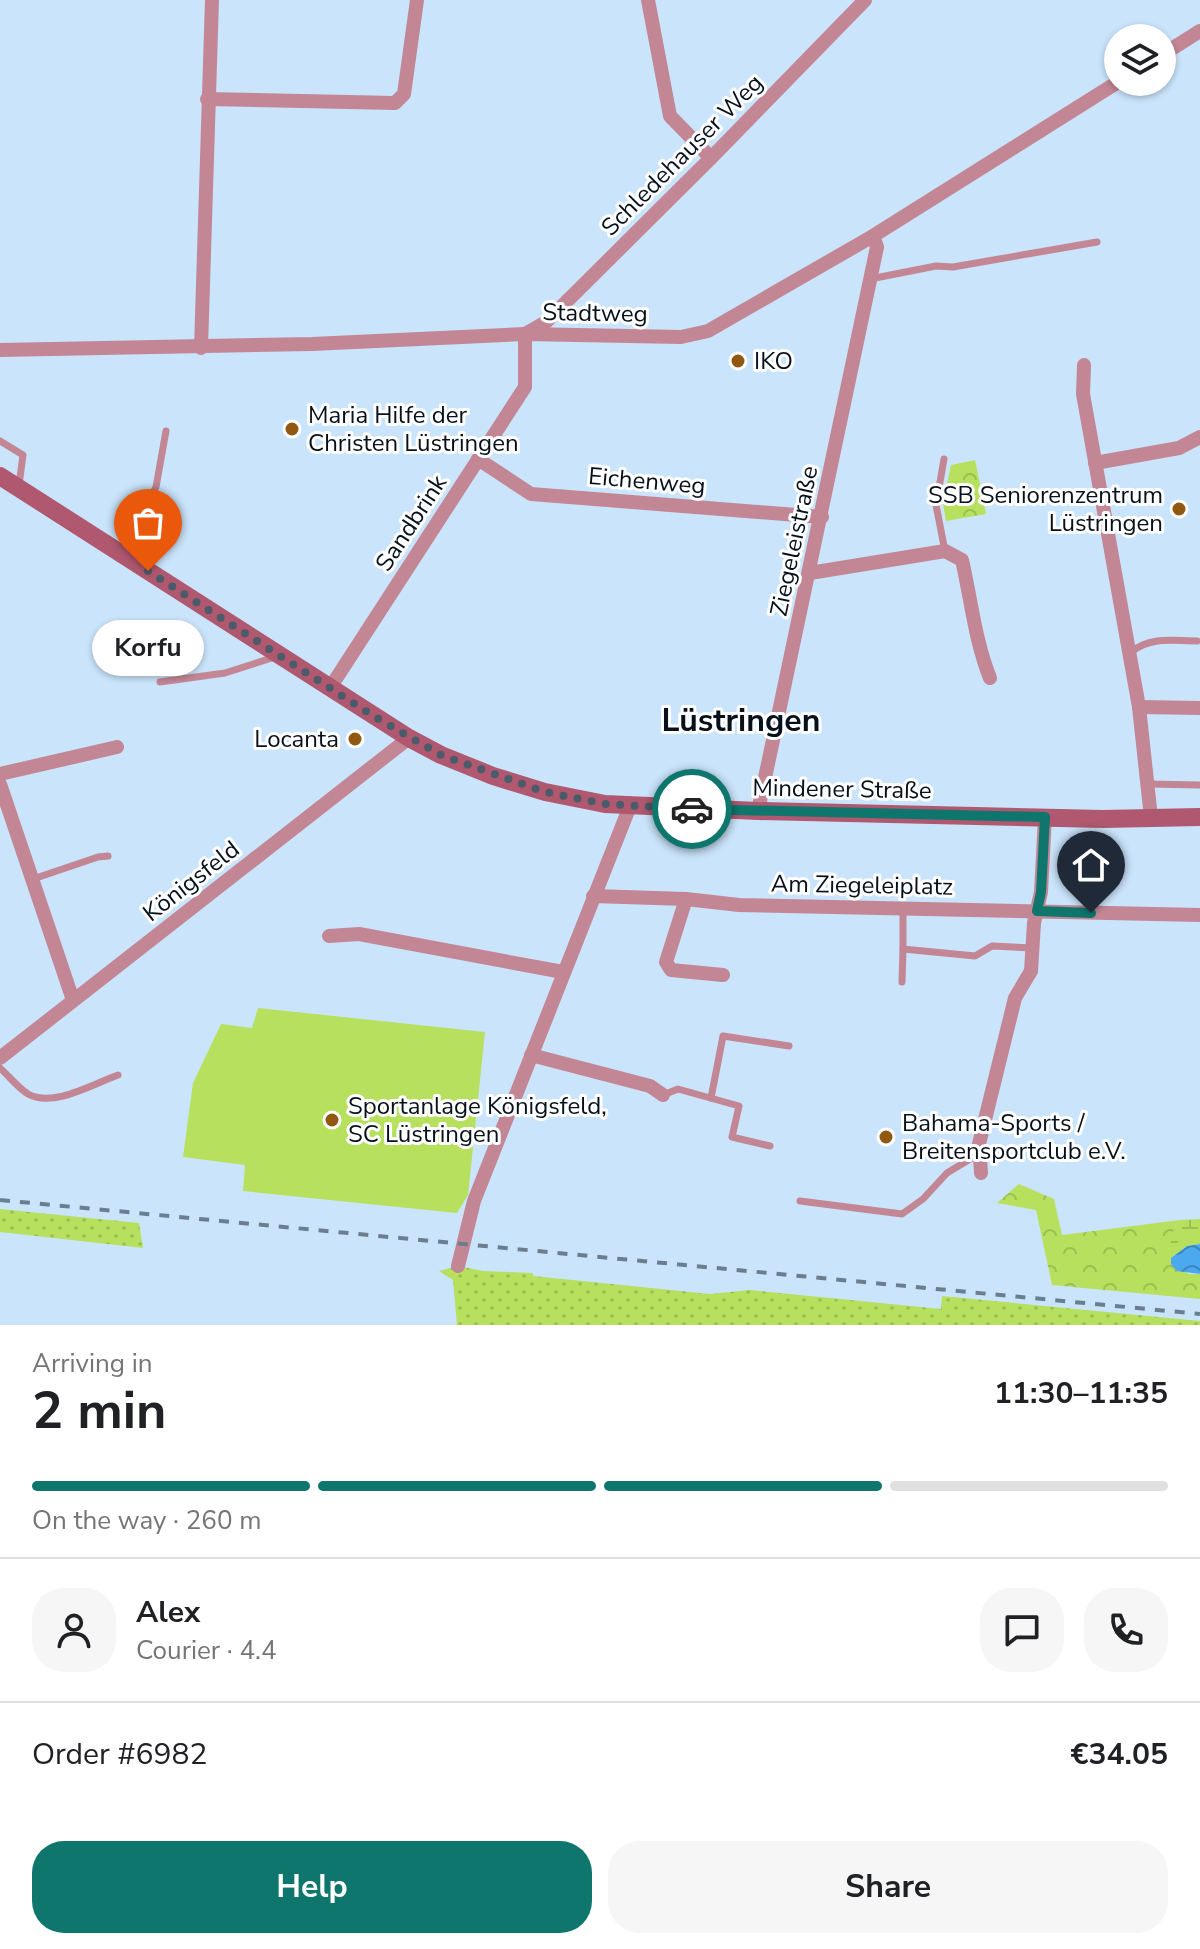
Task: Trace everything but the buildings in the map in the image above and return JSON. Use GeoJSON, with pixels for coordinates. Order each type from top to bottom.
{"type":"FeatureCollection","features":[{"type":"Feature","properties":{"kind":"main road","name":"Mindener Straße"},"geometry":{"type":"LineString","coordinates":[[0,476],[409,738],[464,765],[545,792],[630,806],[758,811],[1200,817]]}},
{"type":"Feature","properties":{"kind":"street"},"geometry":{"type":"LineString","coordinates":[[201,348],[212,0]]}},
{"type":"Feature","properties":{"kind":"street"},"geometry":{"type":"LineString","coordinates":[[207,99],[395,103],[404,94],[417,0]]}},
{"type":"Feature","properties":{"kind":"street"},"geometry":{"type":"LineString","coordinates":[[648,0],[670,116],[711,158]]}},
{"type":"Feature","properties":{"kind":"street","name":"Schledehauser Weg"},"geometry":{"type":"LineString","coordinates":[[525,334],[546,322],[865,0]]}},
{"type":"Feature","properties":{"kind":"street"},"geometry":{"type":"LineString","coordinates":[[1176,46],[1200,31]]}},
{"type":"Feature","properties":{"kind":"street","name":"Stadtweg"},"geometry":{"type":"LineString","coordinates":[[0,350],[201,348],[525,334],[681,337],[708,331],[873,236],[1104,91]]}},
{"type":"Feature","properties":{"kind":"street","name":"Ziegeleistraße"},"geometry":{"type":"LineString","coordinates":[[758,811],[877,247],[873,236]]}},
{"type":"Feature","properties":{"kind":"street","name":"Sandbrink"},"geometry":{"type":"LineString","coordinates":[[330,688],[525,387],[525,334]]}},
{"type":"Feature","properties":{"kind":"street"},"geometry":{"type":"LineString","coordinates":[[1084,365],[1083,394],[1139,707],[1151,818]]}},
{"type":"Feature","properties":{"kind":"street"},"geometry":{"type":"LineString","coordinates":[[1095,463],[1179,448],[1200,437]]}},
{"type":"Feature","properties":{"kind":"street","name":"Eichenweg"},"geometry":{"type":"LineString","coordinates":[[478,459],[531,494],[822,517]]}},
{"type":"Feature","properties":{"kind":"street"},"geometry":{"type":"LineString","coordinates":[[810,573],[945,551],[962,560],[981,656],[990,678]]}},
{"type":"Feature","properties":{"kind":"street"},"geometry":{"type":"LineString","coordinates":[[1139,707],[1200,708]]}},
{"type":"Feature","properties":{"kind":"street","name":"Königsfeld"},"geometry":{"type":"LineString","coordinates":[[0,1058],[409,738]]}},
{"type":"Feature","properties":{"kind":"street"},"geometry":{"type":"LineString","coordinates":[[0,774],[117,747]]}},
{"type":"Feature","properties":{"kind":"street"},"geometry":{"type":"LineString","coordinates":[[0,784],[73,1000]]}},
{"type":"Feature","properties":{"kind":"street"},"geometry":{"type":"LineString","coordinates":[[458,1266],[474,1201],[630,806]]}},
{"type":"Feature","properties":{"kind":"street"},"geometry":{"type":"LineString","coordinates":[[981,1173],[979,1144],[1015,998],[1031,971],[1041,892],[1045,817]]}},
{"type":"Feature","properties":{"kind":"street","name":"Am Ziegeleiplatz"},"geometry":{"type":"LineString","coordinates":[[593,896],[686,899],[739,905],[1200,915]]}},
{"type":"Feature","properties":{"kind":"street"},"geometry":{"type":"LineString","coordinates":[[686,899],[666,962],[671,970],[723,975]]}},
{"type":"Feature","properties":{"kind":"street"},"geometry":{"type":"LineString","coordinates":[[329,936],[359,934],[563,972]]}},
{"type":"Feature","properties":{"kind":"street"},"geometry":{"type":"LineString","coordinates":[[531,1055],[650,1086],[663,1095]]}},
{"type":"Feature","properties":{"kind":"lane"},"geometry":{"type":"LineString","coordinates":[[870,279],[1097,242]]}},
{"type":"Feature","properties":{"kind":"lane"},"geometry":{"type":"LineString","coordinates":[[123,555],[156,487],[166,431]]}},
{"type":"Feature","properties":{"kind":"lane"},"geometry":{"type":"LineString","coordinates":[[0,441],[23,455],[19,488]]}},
{"type":"Feature","properties":{"kind":"lane"},"geometry":{"type":"LineString","coordinates":[[944,459],[936,505],[945,551]]}},
{"type":"Feature","properties":{"kind":"lane"},"geometry":{"type":"LineString","coordinates":[[1129,654],[1153,640],[1197,641]]}},
{"type":"Feature","properties":{"kind":"lane"},"geometry":{"type":"LineString","coordinates":[[160,682],[225,673],[280,655]]}},
{"type":"Feature","properties":{"kind":"lane"},"geometry":{"type":"LineString","coordinates":[[1147,784],[1200,785]]}},
{"type":"Feature","properties":{"kind":"lane"},"geometry":{"type":"LineString","coordinates":[[33,879],[108,856]]}},
{"type":"Feature","properties":{"kind":"lane"},"geometry":{"type":"LineString","coordinates":[[902,982],[903,916]]}},
{"type":"Feature","properties":{"kind":"lane"},"geometry":{"type":"LineString","coordinates":[[903,949],[975,956],[992,946],[1033,948]]}},
{"type":"Feature","properties":{"kind":"lane"},"geometry":{"type":"LineString","coordinates":[[711,1098],[723,1036],[789,1046]]}},
{"type":"Feature","properties":{"kind":"lane"},"geometry":{"type":"LineString","coordinates":[[0,1068],[26,1093],[41,1099],[57,1097],[118,1075]]}},
{"type":"Feature","properties":{"kind":"lane"},"geometry":{"type":"LineString","coordinates":[[663,1095],[678,1089],[739,1106],[732,1137],[770,1146]]}},
{"type":"Feature","properties":{"kind":"lane"},"geometry":{"type":"LineString","coordinates":[[800,1201],[902,1214],[923,1199],[947,1173],[980,1153]]}},
{"type":"Feature","properties":{"kind":"green space"},"geometry":{"type":"Polygon","coordinates":[[[975,460],[986,514],[946,521],[943,504],[951,465],[975,460]]]}},
{"type":"Feature","properties":{"kind":"green space","name":"Sportanlage Königsfeld, SC Lüstringen"},"geometry":{"type":"Polygon","coordinates":[[[258,1008],[485,1032],[468,1195],[457,1213],[243,1191],[245,1165],[183,1157],[193,1083],[221,1024],[252,1028],[258,1008]]]}},
{"type":"Feature","properties":{"kind":"green space"},"geometry":{"type":"Polygon","coordinates":[[[1019,1184],[1054,1199],[1062,1235],[1180,1220],[1172,1236],[1171,1264],[1189,1274],[1200,1274],[1200,1299],[1052,1285],[1036,1210],[997,1203],[1019,1184]]]}},
{"type":"Feature","properties":{"kind":"green space"},"geometry":{"type":"Polygon","coordinates":[[[0,1209],[139,1223],[143,1248],[0,1232],[0,1209]]]}},
{"type":"Feature","properties":{"kind":"green space"},"geometry":{"type":"Polygon","coordinates":[[[1200,1219],[1200,1244],[1187,1246],[1171,1258],[1171,1238],[1180,1220],[1200,1219]]]}},
{"type":"Feature","properties":{"kind":"green space"},"geometry":{"type":"Polygon","coordinates":[[[458,1266],[710,1294],[750,1290],[941,1309],[942,1296],[1200,1321],[1200,1325],[457,1325],[453,1280],[439,1271],[458,1266]]]}},
{"type":"Feature","properties":{"kind":"water"},"geometry":{"type":"Polygon","coordinates":[[[1200,1244],[1200,1274],[1177,1271],[1171,1264],[1171,1258],[1187,1246],[1200,1244]]]}},
{"type":"Feature","properties":{"kind":"railway"},"geometry":{"type":"LineString","coordinates":[[0,1200],[1200,1314]]}},
{"type":"Feature","properties":{"kind":"way so far"},"geometry":{"type":"LineString","coordinates":[[148,571],[375,717],[441,755],[545,792],[605,804],[692,809]]}},
{"type":"Feature","properties":{"kind":"place","name":"IKO"},"geometry":{"type":"Point","coordinates":[738,361]}},
{"type":"Feature","properties":{"kind":"place","name":"Maria Hilfe der Christen Lüstringen"},"geometry":{"type":"Point","coordinates":[292,429]}},
{"type":"Feature","properties":{"kind":"place","name":"SSB Seniorenzentrum Lüstringen"},"geometry":{"type":"Point","coordinates":[1179,509]}},
{"type":"Feature","properties":{"kind":"place","name":"Korfu"},"geometry":{"type":"Point","coordinates":[148,571]}},
{"type":"Feature","properties":{"kind":"place","name":"Locanta"},"geometry":{"type":"Point","coordinates":[355,739]}},
{"type":"Feature","properties":{"kind":"place","name":"Sportanlage Königsfeld, SC Lüstringen"},"geometry":{"type":"Point","coordinates":[332,1120]}},
{"type":"Feature","properties":{"kind":"place","name":"Bahama-Sports / Breitensportclub e.V."},"geometry":{"type":"Point","coordinates":[886,1137]}},
{"type":"Feature","properties":{"kind":"district","name":"Lüstringen"},"geometry":{"type":"Point","coordinates":[741,720]}},
{"type":"Feature","properties":{"kind":"route"},"geometry":{"type":"LineString","coordinates":[[692,809],[1045,817],[1037,911],[1091,913]]}}]}
